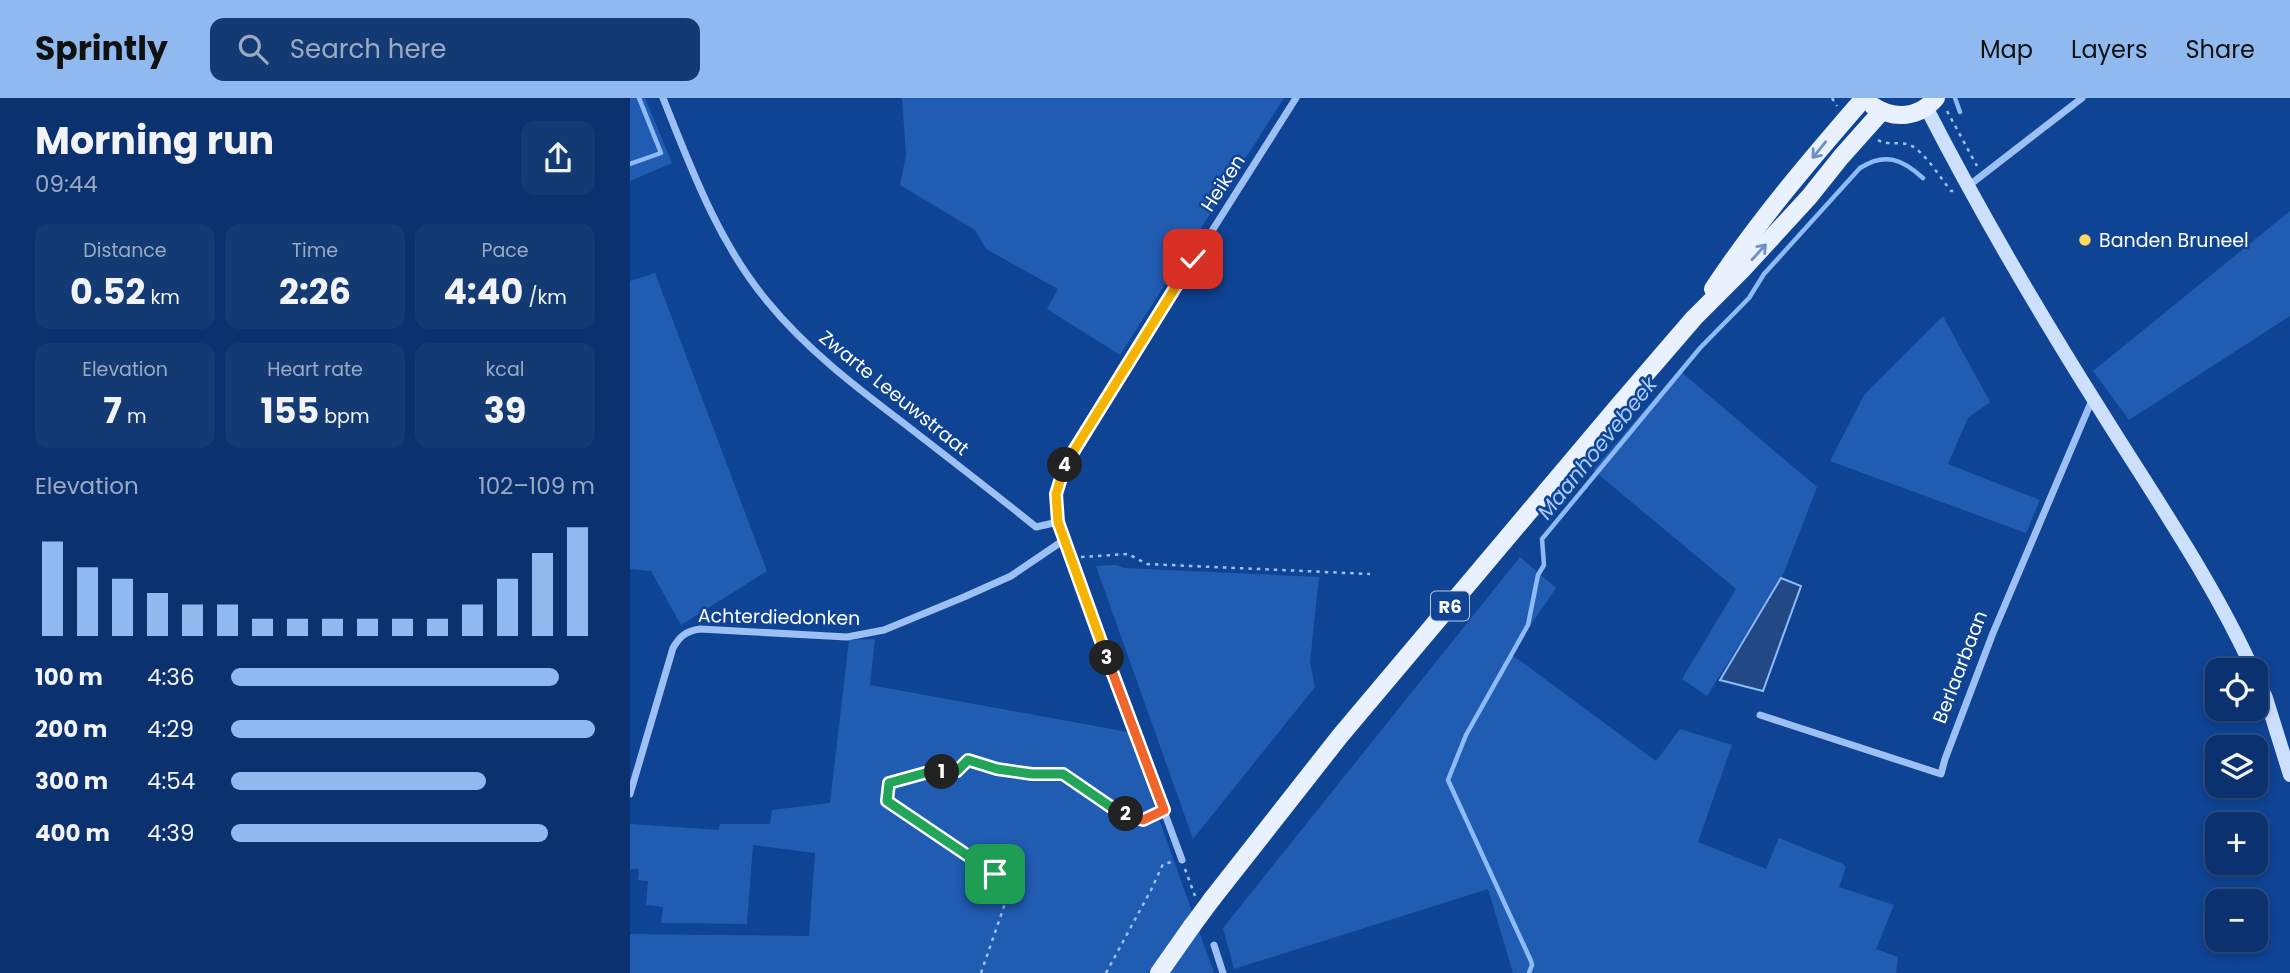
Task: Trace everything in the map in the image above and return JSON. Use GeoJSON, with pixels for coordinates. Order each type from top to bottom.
{"type":"FeatureCollection","features":[{"type":"Feature","properties":{"kind":"main road","name":"R6"},"geometry":{"type":"LineString","coordinates":[[1159,973],[1212,899],[1340,736],[1693,318],[1801,206],[1882,111],[1865,98],[1825,143],[1733,258],[1693,318]]}},
{"type":"Feature","properties":{"kind":"main road"},"geometry":{"type":"LineString","coordinates":[[1882,111],[1904,116],[1931,103]]}},
{"type":"Feature","properties":{"kind":"street","name":"Zwarte Leeuwstraat"},"geometry":{"type":"LineString","coordinates":[[663,98],[705,201],[724,236],[766,300],[789,326],[843,377],[1036,527],[1058,522]]}},
{"type":"Feature","properties":{"kind":"street","name":"Heiken"},"geometry":{"type":"LineString","coordinates":[[1182,860],[1064,540],[1058,522],[1056,494],[1069,457],[1296,98]]}},
{"type":"Feature","properties":{"kind":"street"},"geometry":{"type":"LineString","coordinates":[[1967,187],[2082,98]]}},
{"type":"Feature","properties":{"kind":"street"},"geometry":{"type":"LineString","coordinates":[[1931,103],[1967,187],[2093,399],[2233,625],[2248,658]]}},
{"type":"Feature","properties":{"kind":"street","name":"Berlaarbaan"},"geometry":{"type":"LineString","coordinates":[[1760,715],[1941,774],[1993,633],[2093,399]]}},
{"type":"Feature","properties":{"kind":"street","name":"Achterdiedonken"},"geometry":{"type":"LineString","coordinates":[[630,794],[673,648],[679,637],[699,629],[847,637],[867,635],[1011,576],[1064,540]]}},
{"type":"Feature","properties":{"kind":"street"},"geometry":{"type":"LineString","coordinates":[[2268,704],[2290,775]]}},
{"type":"Feature","properties":{"kind":"street"},"geometry":{"type":"LineString","coordinates":[[1214,945],[1223,973]]}},
{"type":"Feature","properties":{"kind":"path"},"geometry":{"type":"LineString","coordinates":[[1872,136],[1882,143],[1911,145],[1951,191],[1967,187]]}},
{"type":"Feature","properties":{"kind":"path"},"geometry":{"type":"LineString","coordinates":[[1071,558],[1128,554],[1147,564],[1370,574]]}},
{"type":"Feature","properties":{"kind":"path"},"geometry":{"type":"LineString","coordinates":[[981,973],[1009,892],[995,874],[887,801],[889,783],[925,773],[957,771],[968,760],[997,769],[1032,774],[1063,774],[1114,809],[1143,820],[1164,810]]}},
{"type":"Feature","properties":{"kind":"path"},"geometry":{"type":"LineString","coordinates":[[1106,973],[1163,864],[1182,860]]}},
{"type":"Feature","properties":{"kind":"shaded area"},"geometry":{"type":"Polygon","coordinates":[[[630,98],[645,98],[672,163],[630,181],[630,98]]]}},
{"type":"Feature","properties":{"kind":"shaded area"},"geometry":{"type":"Polygon","coordinates":[[[902,98],[1284,98],[1120,355],[1047,309],[1058,289],[986,249],[975,230],[900,185],[906,155],[902,98]]]}},
{"type":"Feature","properties":{"kind":"shaded area"},"geometry":{"type":"Polygon","coordinates":[[[2290,211],[2290,316],[2129,420],[2093,371],[2290,211]]]}},
{"type":"Feature","properties":{"kind":"shaded area"},"geometry":{"type":"Polygon","coordinates":[[[655,273],[767,571],[681,625],[651,571],[630,569],[630,281],[655,273]]]}},
{"type":"Feature","properties":{"kind":"shaded area"},"geometry":{"type":"Polygon","coordinates":[[[1943,316],[1990,402],[1968,418],[1948,464],[2040,500],[2026,533],[1830,461],[1864,395],[1943,316]]]}},
{"type":"Feature","properties":{"kind":"shaded area"},"geometry":{"type":"Polygon","coordinates":[[[1679,370],[1817,487],[1783,575],[1707,696],[1682,679],[1736,589],[1593,470],[1679,370]]]}},
{"type":"Feature","properties":{"kind":"shaded area"},"geometry":{"type":"Polygon","coordinates":[[[1520,557],[1556,588],[1511,654],[1656,761],[1680,729],[1732,745],[1698,842],[1766,869],[1779,838],[1843,864],[1846,867],[1839,887],[1894,905],[1876,949],[1898,957],[1896,973],[1513,973],[1488,889],[1234,969],[1223,928],[1520,557]]]}},
{"type":"Feature","properties":{"kind":"shaded area"},"geometry":{"type":"Polygon","coordinates":[[[1116,565],[1125,568],[1319,577],[1310,662],[1315,687],[1193,839],[1096,566],[1116,565]]]}},
{"type":"Feature","properties":{"kind":"shaded area"},"geometry":{"type":"Polygon","coordinates":[[[1781,578],[1801,586],[1763,691],[1720,680],[1781,578]]]}},
{"type":"Feature","properties":{"kind":"shaded area"},"geometry":{"type":"Polygon","coordinates":[[[875,639],[870,685],[1128,732],[1214,973],[630,973],[630,934],[809,936],[815,853],[753,845],[747,924],[661,923],[663,907],[646,905],[648,881],[638,880],[639,869],[630,869],[630,824],[719,830],[720,824],[770,824],[772,810],[830,803],[849,640],[875,639]]]}},
{"type":"Feature","properties":{"kind":"waterway"},"geometry":{"type":"LineString","coordinates":[[630,164],[661,153],[639,98]]}},
{"type":"Feature","properties":{"kind":"waterway","name":"Maanhoevebeek"},"geometry":{"type":"LineString","coordinates":[[1955,98],[1960,112]]}},
{"type":"Feature","properties":{"kind":"waterway","name":"Maanhoevebeek"},"geometry":{"type":"LineString","coordinates":[[1529,973],[1531,961],[1448,780],[1466,735],[1528,625],[1538,575],[1544,565],[1542,539],[1700,348],[1749,298],[1764,274],[1860,168],[1877,160],[1893,160],[1908,166],[1923,178]]}},
{"type":"Feature","properties":{"kind":"place","name":"Banden Bruneel"},"geometry":{"type":"Point","coordinates":[2085,240]}},
{"type":"Feature","properties":{"kind":"route"},"geometry":{"type":"LineString","coordinates":[[995,874],[887,801],[889,783],[925,773],[957,771],[968,760],[997,769],[1032,774],[1063,774],[1114,809],[1143,820],[1164,810],[1064,540],[1058,522],[1056,494],[1069,457],[1193,259]]}}]}
